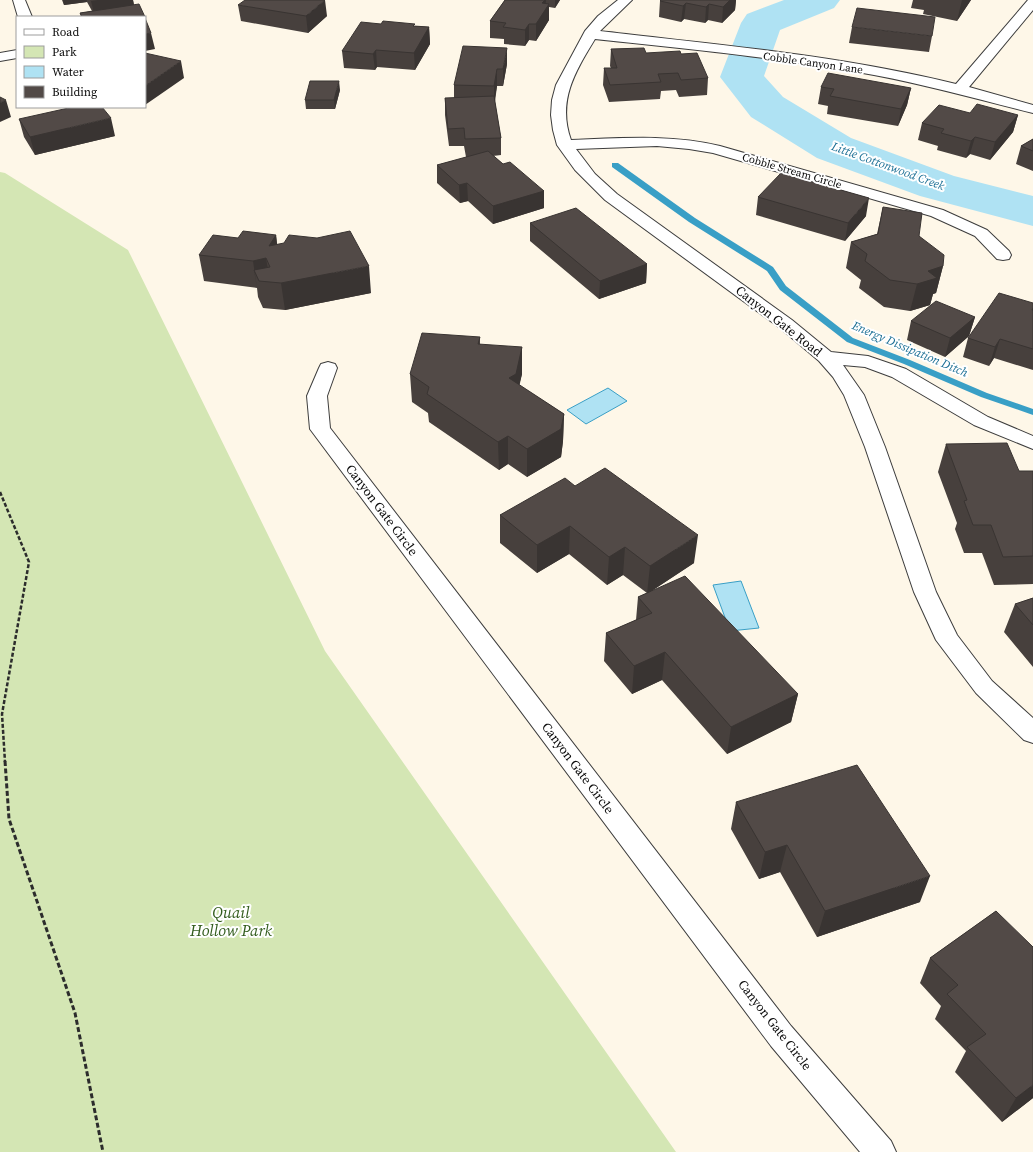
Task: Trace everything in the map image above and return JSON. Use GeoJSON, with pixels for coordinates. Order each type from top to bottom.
{"type":"FeatureCollection","features":[{"type":"Feature","properties":{"kind":"street"},"geometry":{"type":"LineString","coordinates":[[19,0],[25,16]]}},
{"type":"Feature","properties":{"kind":"street","name":"Canyon Gate Road"},"geometry":{"type":"LineString","coordinates":[[626,0],[599,23],[590,34],[565,80],[559,100],[558,123],[565,145],[577,165],[593,182],[611,197],[786,324],[826,356],[841,374],[856,402],[875,447],[925,592],[948,640],[984,687],[1033,733]]}},
{"type":"Feature","properties":{"kind":"street"},"geometry":{"type":"LineString","coordinates":[[960,89],[1033,2]]}},
{"type":"Feature","properties":{"kind":"street","name":"Cobble Canyon Lane"},"geometry":{"type":"LineString","coordinates":[[590,34],[791,59],[914,79],[960,89],[1033,110]]}},
{"type":"Feature","properties":{"kind":"street"},"geometry":{"type":"LineString","coordinates":[[0,57],[16,54]]}},
{"type":"Feature","properties":{"kind":"street","name":"Cobble Stream Circle"},"geometry":{"type":"LineString","coordinates":[[565,145],[657,141],[689,144],[716,149],[937,213],[981,233],[1003,255]]}},
{"type":"Feature","properties":{"kind":"street"},"geometry":{"type":"LineString","coordinates":[[826,356],[868,362],[899,373],[981,421],[1033,443]]}},
{"type":"Feature","properties":{"kind":"street","name":"Canyon Gate Circle"},"geometry":{"type":"LineString","coordinates":[[328,368],[317,396],[320,429],[781,1036],[880,1152]]}},
{"type":"Feature","properties":{"kind":"path"},"geometry":{"type":"LineString","coordinates":[[0,492],[29,562],[2,714],[10,819],[75,1013],[103,1152]]}},
{"type":"Feature","properties":{"kind":"green space","name":"Quail Hollow Park"},"geometry":{"type":"Polygon","coordinates":[[[0,172],[5,173],[128,250],[325,651],[676,1152],[0,1152],[0,172]]]}},
{"type":"Feature","properties":{"kind":"water"},"geometry":{"type":"Polygon","coordinates":[[[608,388],[627,401],[586,424],[567,410],[608,388]]]}},
{"type":"Feature","properties":{"kind":"water"},"geometry":{"type":"Polygon","coordinates":[[[741,581],[759,628],[730,631],[713,585],[741,581]]]}},
{"type":"Feature","properties":{"kind":"building"},"geometry":{"type":"Polygon","coordinates":[[[245,0],[325,0],[306,16],[238,5],[245,0]]]}},
{"type":"Feature","properties":{"kind":"building"},"geometry":{"type":"Polygon","coordinates":[[[505,0],[545,0],[542,3],[549,4],[536,24],[529,24],[525,30],[503,27],[506,23],[490,21],[505,0]]]}},
{"type":"Feature","properties":{"kind":"building"},"geometry":{"type":"Polygon","coordinates":[[[730,0],[723,7],[709,4],[706,7],[686,3],[683,6],[660,1],[730,0]]]}},
{"type":"Feature","properties":{"kind":"building"},"geometry":{"type":"Polygon","coordinates":[[[139,4],[145,16],[82,16],[80,13],[139,4]]]}},
{"type":"Feature","properties":{"kind":"building"},"geometry":{"type":"Polygon","coordinates":[[[857,8],[935,17],[932,36],[852,27],[857,8]]]}},
{"type":"Feature","properties":{"kind":"building"},"geometry":{"type":"Polygon","coordinates":[[[146,20],[151,33],[146,34],[146,20]]]}},
{"type":"Feature","properties":{"kind":"building"},"geometry":{"type":"Polygon","coordinates":[[[383,21],[429,27],[414,53],[376,50],[373,54],[342,51],[361,22],[381,24],[383,21]]]}},
{"type":"Feature","properties":{"kind":"building"},"geometry":{"type":"Polygon","coordinates":[[[463,46],[507,48],[503,69],[497,69],[494,86],[454,85],[463,46]]]}},
{"type":"Feature","properties":{"kind":"building"},"geometry":{"type":"Polygon","coordinates":[[[644,48],[646,53],[680,51],[681,54],[697,53],[708,78],[681,80],[678,73],[658,74],[661,82],[610,85],[604,68],[617,68],[611,49],[644,48]]]}},
{"type":"Feature","properties":{"kind":"building"},"geometry":{"type":"Polygon","coordinates":[[[146,53],[181,61],[146,85],[146,53]]]}},
{"type":"Feature","properties":{"kind":"building"},"geometry":{"type":"Polygon","coordinates":[[[828,73],[911,88],[901,109],[830,96],[834,89],[821,87],[828,73]]]}},
{"type":"Feature","properties":{"kind":"building"},"geometry":{"type":"Polygon","coordinates":[[[310,81],[339,81],[334,100],[305,100],[310,81]]]}},
{"type":"Feature","properties":{"kind":"building"},"geometry":{"type":"Polygon","coordinates":[[[494,96],[501,138],[465,139],[464,128],[448,129],[445,98],[494,96]]]}},
{"type":"Feature","properties":{"kind":"building"},"geometry":{"type":"Polygon","coordinates":[[[0,97],[6,100],[0,103],[0,97]]]}},
{"type":"Feature","properties":{"kind":"building"},"geometry":{"type":"Polygon","coordinates":[[[977,104],[1018,115],[995,142],[975,137],[971,141],[941,133],[944,129],[922,123],[939,105],[970,113],[977,104]]]}},
{"type":"Feature","properties":{"kind":"building"},"geometry":{"type":"Polygon","coordinates":[[[68,108],[103,108],[111,118],[30,137],[19,119],[68,108]]]}},
{"type":"Feature","properties":{"kind":"building"},"geometry":{"type":"Polygon","coordinates":[[[1033,139],[1033,151],[1021,146],[1033,139]]]}},
{"type":"Feature","properties":{"kind":"building"},"geometry":{"type":"Polygon","coordinates":[[[488,151],[503,164],[510,162],[544,191],[493,206],[467,183],[459,185],[437,165],[488,151]]]}},
{"type":"Feature","properties":{"kind":"building"},"geometry":{"type":"Polygon","coordinates":[[[781,173],[869,198],[848,223],[758,197],[781,173]]]}},
{"type":"Feature","properties":{"kind":"building"},"geometry":{"type":"Polygon","coordinates":[[[883,207],[922,213],[919,236],[944,255],[943,266],[928,271],[937,278],[917,284],[890,280],[865,261],[867,254],[851,242],[878,234],[883,207]]]}},
{"type":"Feature","properties":{"kind":"building"},"geometry":{"type":"Polygon","coordinates":[[[576,208],[647,264],[600,281],[530,223],[576,208]]]}},
{"type":"Feature","properties":{"kind":"building"},"geometry":{"type":"Polygon","coordinates":[[[243,231],[276,235],[269,246],[284,243],[289,235],[317,238],[350,231],[369,266],[281,283],[259,281],[254,270],[270,267],[266,258],[253,261],[199,255],[213,235],[238,238],[243,231]]]}},
{"type":"Feature","properties":{"kind":"building"},"geometry":{"type":"Polygon","coordinates":[[[999,293],[1033,303],[1033,349],[1000,339],[995,347],[968,338],[999,293]]]}},
{"type":"Feature","properties":{"kind":"building"},"geometry":{"type":"Polygon","coordinates":[[[936,301],[975,317],[950,338],[911,321],[936,301]]]}},
{"type":"Feature","properties":{"kind":"building"},"geometry":{"type":"Polygon","coordinates":[[[422,333],[480,337],[478,344],[522,347],[516,374],[509,378],[564,414],[561,429],[527,449],[508,436],[498,442],[427,394],[429,387],[410,374],[422,333]]]}},
{"type":"Feature","properties":{"kind":"building"},"geometry":{"type":"Polygon","coordinates":[[[1007,443],[1019,471],[1033,471],[1033,556],[1003,557],[991,525],[973,525],[964,501],[967,500],[946,444],[1007,443]]]}},
{"type":"Feature","properties":{"kind":"building"},"geometry":{"type":"Polygon","coordinates":[[[605,468],[698,535],[650,566],[625,547],[609,557],[570,526],[537,545],[500,515],[565,478],[575,486],[605,468]]]}},
{"type":"Feature","properties":{"kind":"building"},"geometry":{"type":"Polygon","coordinates":[[[685,576],[798,694],[731,727],[665,652],[634,666],[606,633],[652,613],[638,597],[685,576]]]}},
{"type":"Feature","properties":{"kind":"building"},"geometry":{"type":"Polygon","coordinates":[[[1033,598],[1033,625],[1015,604],[1033,598]]]}},
{"type":"Feature","properties":{"kind":"building"},"geometry":{"type":"Polygon","coordinates":[[[857,765],[930,876],[825,911],[787,845],[765,852],[736,802],[857,765]]]}},
{"type":"Feature","properties":{"kind":"building"},"geometry":{"type":"Polygon","coordinates":[[[996,911],[1033,947],[1033,1085],[1016,1098],[967,1047],[986,1034],[947,994],[958,985],[930,958],[996,911]]]}},
{"type":"Feature","properties":{"kind":"waterway","name":"Little Cottonwood Creek"},"geometry":{"type":"LineString","coordinates":[[820,0],[762,23],[742,77],[767,107],[834,148],[937,186],[1033,211]]}},
{"type":"Feature","properties":{"kind":"waterway","name":"Energy Dissipation Ditch"},"geometry":{"type":"LineString","coordinates":[[615,165],[692,220],[770,269],[783,288],[850,340],[907,362],[984,395],[1033,412]]}}]}
